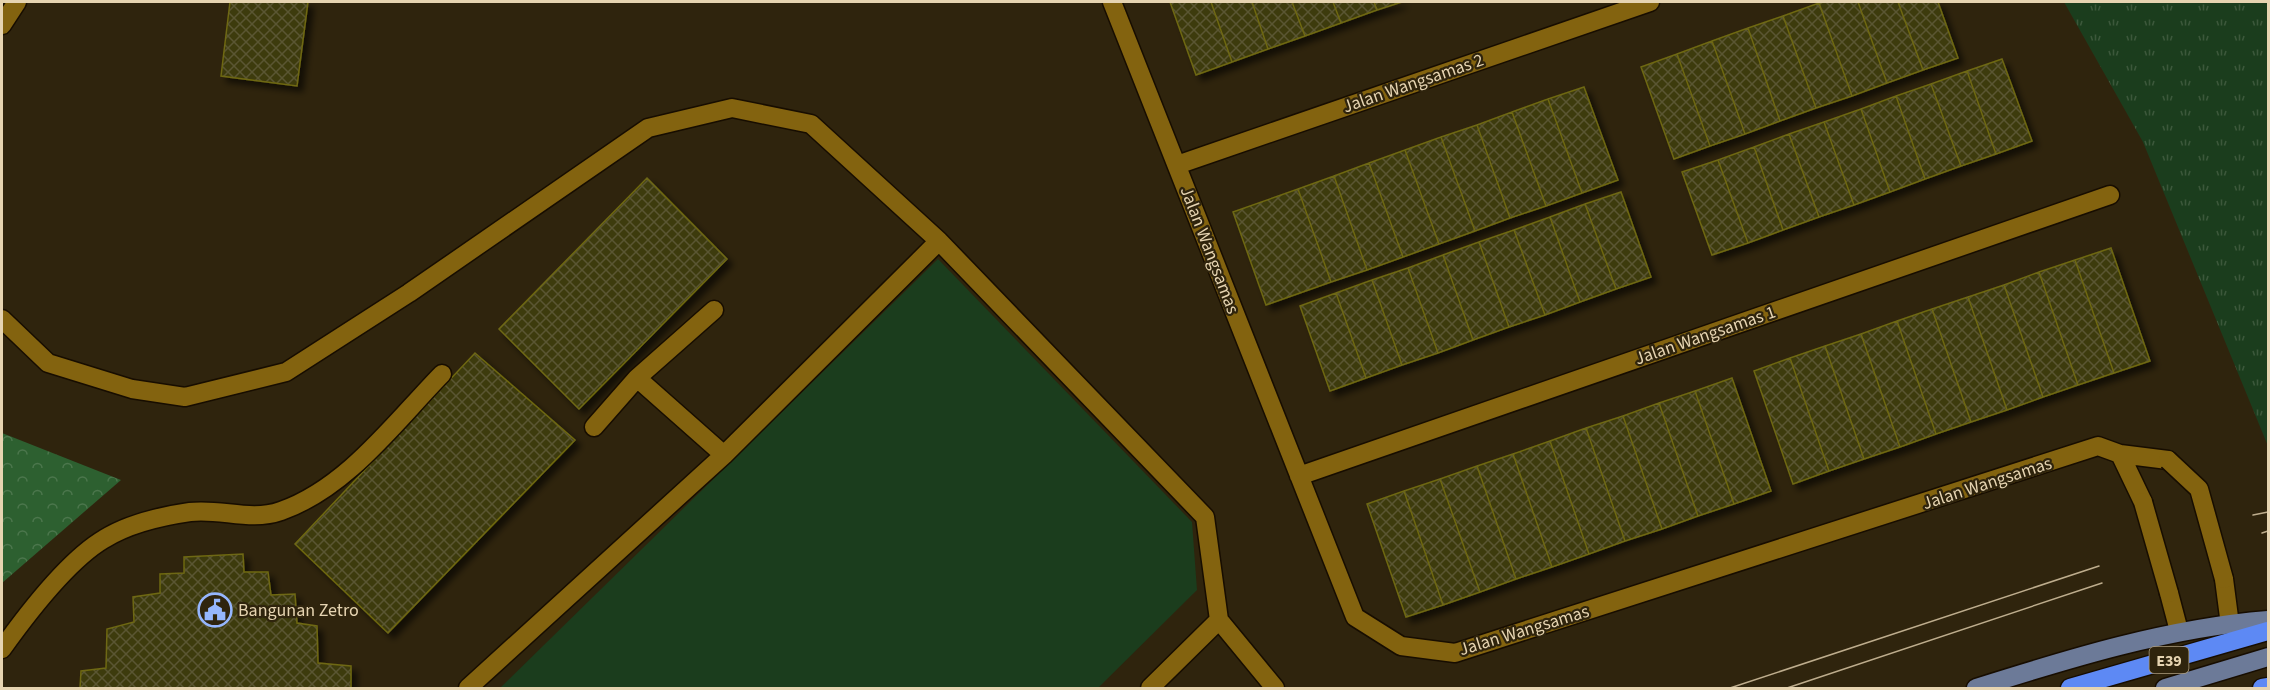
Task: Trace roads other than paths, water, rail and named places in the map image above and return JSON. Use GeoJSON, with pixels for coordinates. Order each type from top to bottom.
{"type":"FeatureCollection","features":[{"type":"Feature","properties":{"kind":"highway","name":"E39"},"geometry":{"type":"LineString","coordinates":[[2070,688],[2268,631]]}},
{"type":"Feature","properties":{"kind":"highway"},"geometry":{"type":"LineString","coordinates":[[2262,688],[2268,687]]}},
{"type":"Feature","properties":{"kind":"main road"},"geometry":{"type":"LineString","coordinates":[[1976,688],[2067,659],[2179,631],[2268,620]]}},
{"type":"Feature","properties":{"kind":"main road"},"geometry":{"type":"LineString","coordinates":[[2165,688],[2268,657]]}},
{"type":"Feature","properties":{"kind":"street"},"geometry":{"type":"LineString","coordinates":[[2,25],[17,2]]}},
{"type":"Feature","properties":{"kind":"street","name":"Jalan Wangsamas"},"geometry":{"type":"LineString","coordinates":[[1112,2],[1355,616],[1401,646],[1455,653],[2098,446],[2120,454],[2169,460],[2199,489],[2224,579],[2230,625]]}},
{"type":"Feature","properties":{"kind":"street","name":"Jalan Wangsamas 2"},"geometry":{"type":"LineString","coordinates":[[1176,165],[1650,2]]}},
{"type":"Feature","properties":{"kind":"street"},"geometry":{"type":"LineString","coordinates":[[2,320],[48,363],[132,389],[185,397],[286,372],[409,293],[648,128],[732,108],[811,124],[939,241],[1205,517],[1219,620],[1275,688]]}},
{"type":"Feature","properties":{"kind":"street","name":"Jalan Wangsamas 1"},"geometry":{"type":"LineString","coordinates":[[1299,476],[2110,195]]}},
{"type":"Feature","properties":{"kind":"street"},"geometry":{"type":"LineString","coordinates":[[468,688],[724,455],[939,241]]}},
{"type":"Feature","properties":{"kind":"street"},"geometry":{"type":"LineString","coordinates":[[594,427],[638,378],[714,310]]}},
{"type":"Feature","properties":{"kind":"street"},"geometry":{"type":"LineString","coordinates":[[2,649],[73,564],[103,539],[139,524],[192,512],[246,517],[280,512],[320,492],[365,454],[442,374]]}},
{"type":"Feature","properties":{"kind":"street"},"geometry":{"type":"LineString","coordinates":[[638,378],[724,455]]}},
{"type":"Feature","properties":{"kind":"street"},"geometry":{"type":"LineString","coordinates":[[2120,454],[2143,502],[2179,631]]}},
{"type":"Feature","properties":{"kind":"street"},"geometry":{"type":"LineString","coordinates":[[1150,688],[1219,620]]}},
{"type":"Feature","properties":{"kind":"tram line"},"geometry":{"type":"LineString","coordinates":[[2253,515],[2268,512]]}},
{"type":"Feature","properties":{"kind":"tram line"},"geometry":{"type":"LineString","coordinates":[[2262,533],[2268,531]]}},
{"type":"Feature","properties":{"kind":"tram line"},"geometry":{"type":"LineString","coordinates":[[1730,688],[2099,566]]}},
{"type":"Feature","properties":{"kind":"tram line"},"geometry":{"type":"LineString","coordinates":[[1787,688],[2102,583]]}},
{"type":"Feature","properties":{"kind":"place","name":"Bangunan Zetro"},"geometry":{"type":"Point","coordinates":[215,610]}}]}
